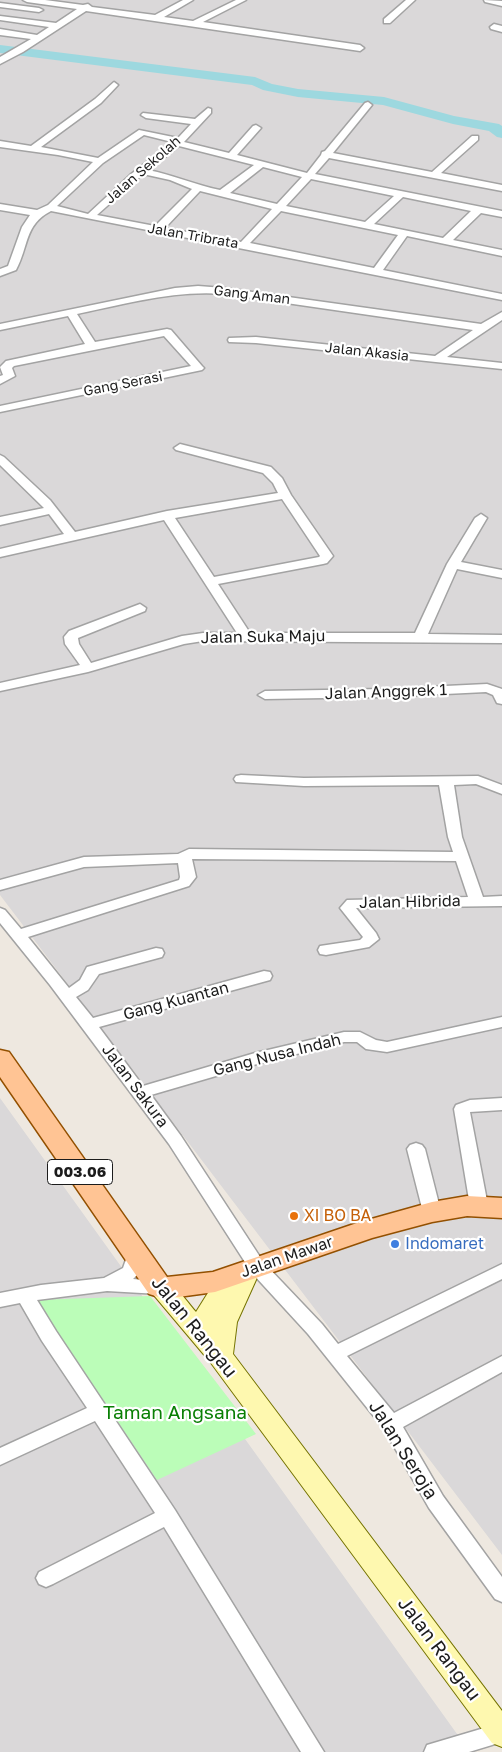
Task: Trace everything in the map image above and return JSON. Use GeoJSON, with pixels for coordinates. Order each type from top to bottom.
{"type":"FeatureCollection","features":[{"type":"Feature","properties":{"kind":"main road","name":"Jalan Rangau"},"geometry":{"type":"LineString","coordinates":[[0,1058],[145,1272]]}},
{"type":"Feature","properties":{"kind":"main road","name":"Jalan Mawar"},"geometry":{"type":"LineString","coordinates":[[145,1272],[178,1287],[215,1282],[366,1230],[432,1212],[491,1207]]}},
{"type":"Feature","properties":{"kind":"street"},"geometry":{"type":"LineString","coordinates":[[0,61],[24,48],[97,0]]}},
{"type":"Feature","properties":{"kind":"street"},"geometry":{"type":"LineString","coordinates":[[156,18],[189,0]]}},
{"type":"Feature","properties":{"kind":"street"},"geometry":{"type":"LineString","coordinates":[[195,23],[242,0]]}},
{"type":"Feature","properties":{"kind":"street"},"geometry":{"type":"LineString","coordinates":[[387,21],[411,0]]}},
{"type":"Feature","properties":{"kind":"street"},"geometry":{"type":"LineString","coordinates":[[0,5],[51,1],[85,8],[360,48]]}},
{"type":"Feature","properties":{"kind":"street"},"geometry":{"type":"LineString","coordinates":[[28,4],[75,14]]}},
{"type":"Feature","properties":{"kind":"street"},"geometry":{"type":"LineString","coordinates":[[0,27],[12,20],[28,4]]}},
{"type":"Feature","properties":{"kind":"street"},"geometry":{"type":"LineString","coordinates":[[0,18],[57,26]]}},
{"type":"Feature","properties":{"kind":"street"},"geometry":{"type":"LineString","coordinates":[[0,32],[39,38]]}},
{"type":"Feature","properties":{"kind":"street"},"geometry":{"type":"LineString","coordinates":[[34,148],[98,101],[114,85]]}},
{"type":"Feature","properties":{"kind":"street"},"geometry":{"type":"LineString","coordinates":[[243,245],[309,176],[325,154],[368,105]]}},
{"type":"Feature","properties":{"kind":"street","name":"Jalan Sekolah"},"geometry":{"type":"LineString","coordinates":[[90,217],[141,171],[178,142],[208,111]]}},
{"type":"Feature","properties":{"kind":"street"},"geometry":{"type":"LineString","coordinates":[[146,115],[196,122]]}},
{"type":"Feature","properties":{"kind":"street"},"geometry":{"type":"LineString","coordinates":[[231,157],[256,128]]}},
{"type":"Feature","properties":{"kind":"street"},"geometry":{"type":"LineString","coordinates":[[0,273],[12,268],[27,227],[37,213],[51,207],[100,161],[142,132],[309,176],[402,194],[431,192],[478,210],[502,214]]}},
{"type":"Feature","properties":{"kind":"street"},"geometry":{"type":"LineString","coordinates":[[434,174],[475,138]]}},
{"type":"Feature","properties":{"kind":"street"},"geometry":{"type":"LineString","coordinates":[[0,144],[34,148],[100,161]]}},
{"type":"Feature","properties":{"kind":"street"},"geometry":{"type":"LineString","coordinates":[[325,154],[502,188]]}},
{"type":"Feature","properties":{"kind":"street"},"geometry":{"type":"LineString","coordinates":[[223,193],[261,164]]}},
{"type":"Feature","properties":{"kind":"street"},"geometry":{"type":"LineString","coordinates":[[141,171],[172,178],[198,188],[278,207],[502,253]]}},
{"type":"Feature","properties":{"kind":"street"},"geometry":{"type":"LineString","coordinates":[[431,192],[446,177]]}},
{"type":"Feature","properties":{"kind":"street"},"geometry":{"type":"LineString","coordinates":[[156,230],[198,188]]}},
{"type":"Feature","properties":{"kind":"street"},"geometry":{"type":"LineString","coordinates":[[367,225],[402,194]]}},
{"type":"Feature","properties":{"kind":"street"},"geometry":{"type":"LineString","coordinates":[[0,207],[37,213]]}},
{"type":"Feature","properties":{"kind":"street","name":"Jalan Tribrata"},"geometry":{"type":"LineString","coordinates":[[51,207],[90,217],[243,245],[502,297]]}},
{"type":"Feature","properties":{"kind":"street"},"geometry":{"type":"LineString","coordinates":[[445,242],[478,210]]}},
{"type":"Feature","properties":{"kind":"street"},"geometry":{"type":"LineString","coordinates":[[376,272],[404,233]]}},
{"type":"Feature","properties":{"kind":"street","name":"Gang Aman"},"geometry":{"type":"LineString","coordinates":[[0,327],[175,291],[198,290],[335,306],[483,328]]}},
{"type":"Feature","properties":{"kind":"street"},"geometry":{"type":"LineString","coordinates":[[0,381],[8,376],[6,367],[10,363],[92,346],[77,325],[71,312]]}},
{"type":"Feature","properties":{"kind":"street"},"geometry":{"type":"LineString","coordinates":[[437,359],[502,315]]}},
{"type":"Feature","properties":{"kind":"street","name":"Gang Serasi"},"geometry":{"type":"LineString","coordinates":[[0,409],[198,368],[167,332],[92,346]]}},
{"type":"Feature","properties":{"kind":"street","name":"Jalan Akasia"},"geometry":{"type":"LineString","coordinates":[[233,340],[256,340],[502,366]]}},
{"type":"Feature","properties":{"kind":"street"},"geometry":{"type":"LineString","coordinates":[[180,448],[267,470],[278,481],[284,495],[327,558],[210,582]]}},
{"type":"Feature","properties":{"kind":"street"},"geometry":{"type":"LineString","coordinates":[[0,459],[27,483],[52,510],[72,536]]}},
{"type":"Feature","properties":{"kind":"street"},"geometry":{"type":"LineString","coordinates":[[0,553],[167,515],[284,495]]}},
{"type":"Feature","properties":{"kind":"street"},"geometry":{"type":"LineString","coordinates":[[0,521],[52,510]]}},
{"type":"Feature","properties":{"kind":"street"},"geometry":{"type":"LineString","coordinates":[[167,515],[246,637]]}},
{"type":"Feature","properties":{"kind":"street"},"geometry":{"type":"LineString","coordinates":[[420,637],[454,564],[481,518]]}},
{"type":"Feature","properties":{"kind":"street"},"geometry":{"type":"LineString","coordinates":[[454,564],[502,574]]}},
{"type":"Feature","properties":{"kind":"street"},"geometry":{"type":"LineString","coordinates":[[88,668],[72,644],[71,637],[74,634],[140,608]]}},
{"type":"Feature","properties":{"kind":"street","name":"Jalan Suka Maju"},"geometry":{"type":"LineString","coordinates":[[0,687],[88,668],[192,638],[420,637],[502,639]]}},
{"type":"Feature","properties":{"kind":"street","name":"Jalan Anggrek 1"},"geometry":{"type":"LineString","coordinates":[[265,695],[384,693],[487,688],[499,692],[502,700]]}},
{"type":"Feature","properties":{"kind":"street"},"geometry":{"type":"LineString","coordinates":[[241,779],[304,782],[478,780],[502,790]]}},
{"type":"Feature","properties":{"kind":"street"},"geometry":{"type":"LineString","coordinates":[[446,781],[455,837],[477,900]]}},
{"type":"Feature","properties":{"kind":"street"},"geometry":{"type":"LineString","coordinates":[[0,885],[84,862],[183,858],[189,854],[205,853],[462,858]]}},
{"type":"Feature","properties":{"kind":"street"},"geometry":{"type":"LineString","coordinates":[[18,935],[180,885],[188,879],[183,858]]}},
{"type":"Feature","properties":{"kind":"street","name":"Jalan Hibrida"},"geometry":{"type":"LineString","coordinates":[[326,950],[364,944],[371,939],[371,936],[348,908],[352,903],[502,901]]}},
{"type":"Feature","properties":{"kind":"street","name":"Jalan Sakura"},"geometry":{"type":"LineString","coordinates":[[0,913],[66,995],[175,1140],[246,1272]]}},
{"type":"Feature","properties":{"kind":"street"},"geometry":{"type":"LineString","coordinates":[[66,995],[81,990],[93,971],[156,953]]}},
{"type":"Feature","properties":{"kind":"street","name":"Gang Kuantan"},"geometry":{"type":"LineString","coordinates":[[88,1025],[264,976]]}},
{"type":"Feature","properties":{"kind":"street","name":"Gang Nusa Indah"},"geometry":{"type":"LineString","coordinates":[[139,1093],[255,1059],[344,1038],[360,1037],[372,1045],[387,1047],[502,1022]]}},
{"type":"Feature","properties":{"kind":"street"},"geometry":{"type":"LineString","coordinates":[[491,1207],[462,1110],[470,1106],[502,1104]]}},
{"type":"Feature","properties":{"kind":"street"},"geometry":{"type":"LineString","coordinates":[[416,1149],[432,1212]]}},
{"type":"Feature","properties":{"kind":"street"},"geometry":{"type":"LineString","coordinates":[[335,1354],[502,1271]]}},
{"type":"Feature","properties":{"kind":"street"},"geometry":{"type":"LineString","coordinates":[[107,1284],[145,1272]]}},
{"type":"Feature","properties":{"kind":"street"},"geometry":{"type":"LineString","coordinates":[[0,1300],[107,1284],[145,1272]]}},
{"type":"Feature","properties":{"kind":"street","name":"Jalan Rangau"},"geometry":{"type":"LineString","coordinates":[[145,1272],[220,1356],[501,1733]]}},
{"type":"Feature","properties":{"kind":"street"},"geometry":{"type":"LineString","coordinates":[[198,1330],[246,1272]]}},
{"type":"Feature","properties":{"kind":"street"},"geometry":{"type":"LineString","coordinates":[[220,1356],[222,1323],[246,1272]]}},
{"type":"Feature","properties":{"kind":"street","name":"Jalan Seroja"},"geometry":{"type":"LineString","coordinates":[[246,1272],[315,1329],[391,1424],[436,1502],[502,1593]]}},
{"type":"Feature","properties":{"kind":"street"},"geometry":{"type":"LineString","coordinates":[[25,1295],[49,1336],[168,1516],[313,1752]]}},
{"type":"Feature","properties":{"kind":"street"},"geometry":{"type":"LineString","coordinates":[[391,1424],[502,1363]]}},
{"type":"Feature","properties":{"kind":"street"},"geometry":{"type":"LineString","coordinates":[[0,1457],[99,1411]]}},
{"type":"Feature","properties":{"kind":"street"},"geometry":{"type":"LineString","coordinates":[[46,1578],[168,1516]]}},
{"type":"Feature","properties":{"kind":"street"},"geometry":{"type":"LineString","coordinates":[[435,1752],[501,1733]]}},
{"type":"Feature","properties":{"kind":"shaded area"},"geometry":{"type":"Polygon","coordinates":[[[0,0],[502,0],[502,1555],[0,895],[0,0]]]}},
{"type":"Feature","properties":{"kind":"shaded area"},"geometry":{"type":"Polygon","coordinates":[[[0,1098],[470,1752],[0,1752],[0,1098]]]}},
{"type":"Feature","properties":{"kind":"green space","name":"Taman Angsana"},"geometry":{"type":"Polygon","coordinates":[[[150,1296],[256,1434],[157,1480],[36,1300],[150,1296]]]}},
{"type":"Feature","properties":{"kind":"waterway"},"geometry":{"type":"LineString","coordinates":[[0,49],[255,81],[268,87],[298,93],[384,101],[453,120],[494,127],[502,134]]}},
{"type":"Feature","properties":{"kind":"place","name":"XI BO BA"},"geometry":{"type":"Point","coordinates":[294,1216]}},
{"type":"Feature","properties":{"kind":"place","name":"Indomaret"},"geometry":{"type":"Point","coordinates":[395,1244]}}]}
